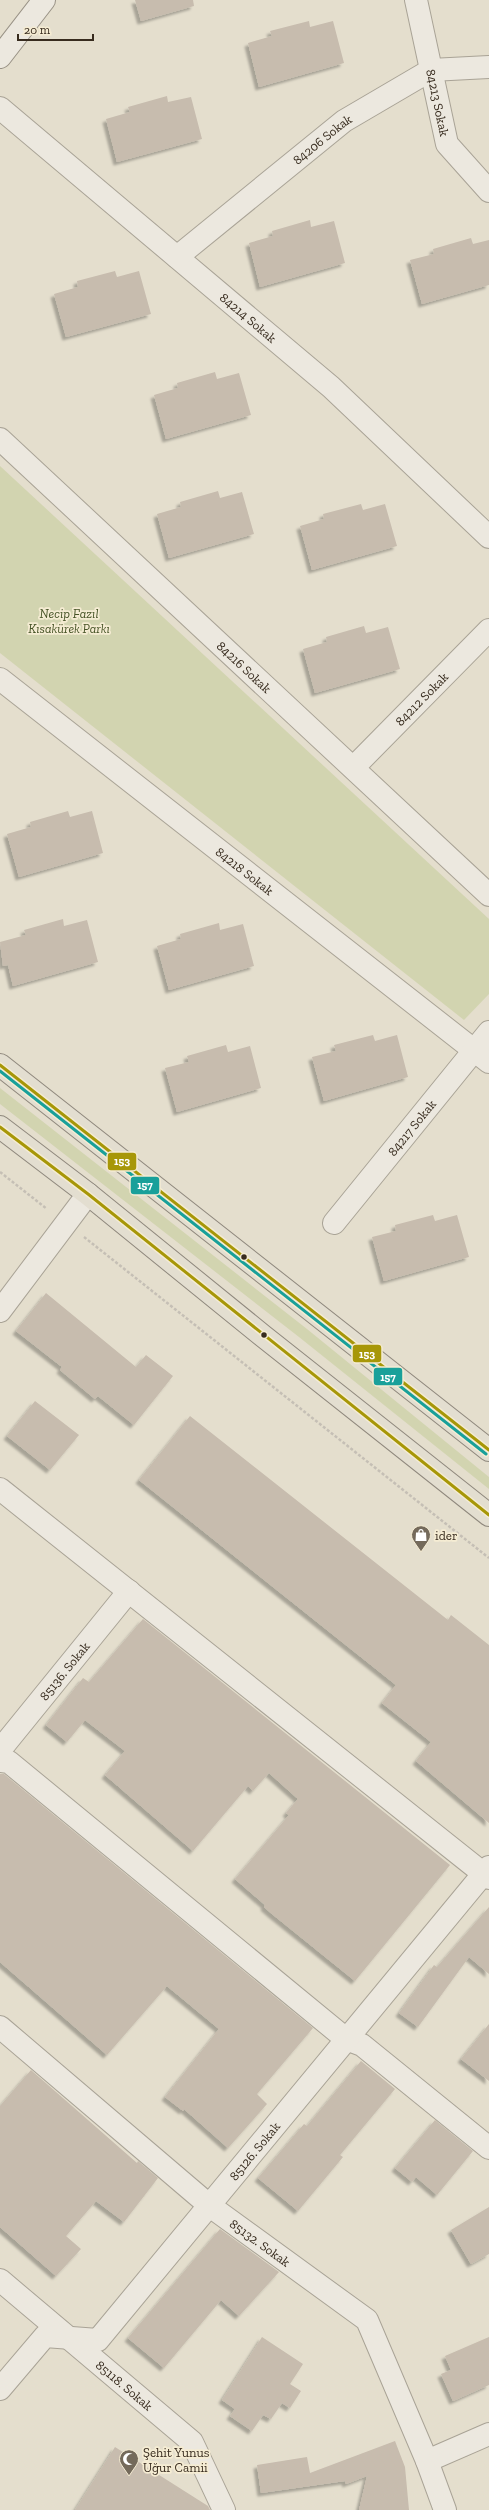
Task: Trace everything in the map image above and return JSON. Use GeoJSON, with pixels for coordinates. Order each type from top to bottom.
{"type":"FeatureCollection","features":[{"type":"Feature","properties":{"kind":"main road"},"geometry":{"type":"LineString","coordinates":[[0,1065],[489,1450]]}},
{"type":"Feature","properties":{"kind":"main road"},"geometry":{"type":"LineString","coordinates":[[0,1127],[88,1194],[263,1336],[489,1515]]}},
{"type":"Feature","properties":{"kind":"street"},"geometry":{"type":"LineString","coordinates":[[0,57],[44,0]]}},
{"type":"Feature","properties":{"kind":"street","name":"84213 Sokak"},"geometry":{"type":"LineString","coordinates":[[416,0],[447,144],[489,191]]}},
{"type":"Feature","properties":{"kind":"street","name":"84206 Sokak"},"geometry":{"type":"LineString","coordinates":[[176,258],[344,121],[431,70],[489,67]]}},
{"type":"Feature","properties":{"kind":"street","name":"84214 Sokak"},"geometry":{"type":"LineString","coordinates":[[0,108],[331,388],[489,537]]}},
{"type":"Feature","properties":{"kind":"street","name":"84216 Sokak"},"geometry":{"type":"LineString","coordinates":[[0,439],[354,767],[489,895]]}},
{"type":"Feature","properties":{"kind":"street","name":"84212 Sokak"},"geometry":{"type":"LineString","coordinates":[[354,767],[489,630]]}},
{"type":"Feature","properties":{"kind":"street","name":"84218 Sokak"},"geometry":{"type":"LineString","coordinates":[[0,679],[481,1056]]}},
{"type":"Feature","properties":{"kind":"street","name":"84217 Sokak"},"geometry":{"type":"LineString","coordinates":[[334,1223],[481,1056],[489,1032]]}},
{"type":"Feature","properties":{"kind":"street"},"geometry":{"type":"LineString","coordinates":[[0,1310],[88,1194]]}},
{"type":"Feature","properties":{"kind":"street"},"geometry":{"type":"LineString","coordinates":[[0,1489],[487,1873]]}},
{"type":"Feature","properties":{"kind":"street","name":"85136. Sokak"},"geometry":{"type":"LineString","coordinates":[[0,1750],[129,1591]]}},
{"type":"Feature","properties":{"kind":"street"},"geometry":{"type":"LineString","coordinates":[[0,1761],[9,1762],[346,2039],[362,2045],[489,2148]]}},
{"type":"Feature","properties":{"kind":"street","name":"85126. Sokak"},"geometry":{"type":"LineString","coordinates":[[0,2389],[45,2336],[98,2340],[210,2206],[346,2039],[487,1873]]}},
{"type":"Feature","properties":{"kind":"street","name":"85132. Sokak"},"geometry":{"type":"LineString","coordinates":[[0,2027],[210,2206],[367,2320],[427,2461],[445,2510]]}},
{"type":"Feature","properties":{"kind":"street","name":"85118. Sokak"},"geometry":{"type":"LineString","coordinates":[[0,2280],[72,2338],[192,2442],[224,2510]]}},
{"type":"Feature","properties":{"kind":"street"},"geometry":{"type":"LineString","coordinates":[[427,2461],[489,2434]]}},
{"type":"Feature","properties":{"kind":"path"},"geometry":{"type":"LineString","coordinates":[[0,1172],[489,1558]]}},
{"type":"Feature","properties":{"kind":"green space","name":"Necip Fazıl Kısakürek Parkı"},"geometry":{"type":"Polygon","coordinates":[[[0,466],[489,919],[489,994],[464,1020],[0,653],[0,466]]]}},
{"type":"Feature","properties":{"kind":"green space"},"geometry":{"type":"Polygon","coordinates":[[[0,1088],[307,1329],[489,1477],[489,1489],[299,1337],[0,1104],[0,1088]]]}},
{"type":"Feature","properties":{"kind":"building"},"geometry":{"type":"Polygon","coordinates":[[[135,0],[193,0],[194,6],[141,21],[135,0]]]}},
{"type":"Feature","properties":{"kind":"building"},"geometry":{"type":"Polygon","coordinates":[[[309,21],[310,27],[333,21],[344,63],[259,87],[248,43],[272,36],[270,31],[309,21]]]}},
{"type":"Feature","properties":{"kind":"building"},"geometry":{"type":"Polygon","coordinates":[[[167,96],[168,102],[191,97],[202,139],[117,162],[106,119],[130,112],[128,107],[167,96]]]}},
{"type":"Feature","properties":{"kind":"building"},"geometry":{"type":"Polygon","coordinates":[[[310,220],[311,227],[334,221],[345,263],[260,287],[249,243],[273,236],[272,231],[310,220]]]}},
{"type":"Feature","properties":{"kind":"building"},"geometry":{"type":"Polygon","coordinates":[[[471,238],[473,244],[489,240],[489,285],[422,304],[410,260],[434,254],[433,249],[471,238]]]}},
{"type":"Feature","properties":{"kind":"building"},"geometry":{"type":"Polygon","coordinates":[[[115,271],[117,277],[139,271],[151,314],[66,337],[54,294],[78,287],[77,281],[115,271]]]}},
{"type":"Feature","properties":{"kind":"building"},"geometry":{"type":"Polygon","coordinates":[[[215,372],[217,379],[239,373],[251,415],[166,439],[154,395],[178,388],[177,383],[215,372]]]}},
{"type":"Feature","properties":{"kind":"building"},"geometry":{"type":"Polygon","coordinates":[[[218,491],[220,498],[242,492],[254,534],[169,558],[157,514],[181,507],[180,502],[218,491]]]}},
{"type":"Feature","properties":{"kind":"building"},"geometry":{"type":"Polygon","coordinates":[[[361,504],[363,510],[385,504],[397,546],[312,570],[300,526],[324,519],[323,514],[361,504]]]}},
{"type":"Feature","properties":{"kind":"building"},"geometry":{"type":"Polygon","coordinates":[[[364,626],[366,633],[388,627],[400,669],[315,693],[303,649],[327,642],[326,637],[364,626]]]}},
{"type":"Feature","properties":{"kind":"building"},"geometry":{"type":"Polygon","coordinates":[[[68,811],[70,817],[92,811],[103,853],[19,877],[7,834],[31,827],[30,822],[68,811]]]}},
{"type":"Feature","properties":{"kind":"building"},"geometry":{"type":"Polygon","coordinates":[[[63,919],[64,926],[87,920],[98,962],[13,986],[8,965],[3,966],[0,942],[26,935],[24,930],[63,919]]]}},
{"type":"Feature","properties":{"kind":"building"},"geometry":{"type":"Polygon","coordinates":[[[219,923],[220,930],[243,924],[254,966],[169,990],[157,946],[181,939],[180,934],[219,923]]]}},
{"type":"Feature","properties":{"kind":"building"},"geometry":{"type":"Polygon","coordinates":[[[373,1035],[375,1041],[397,1035],[408,1077],[324,1101],[312,1057],[336,1051],[334,1045],[373,1035]]]}},
{"type":"Feature","properties":{"kind":"building"},"geometry":{"type":"Polygon","coordinates":[[[226,1045],[228,1052],[250,1046],[261,1088],[177,1112],[165,1068],[189,1062],[187,1056],[226,1045]]]}},
{"type":"Feature","properties":{"kind":"building"},"geometry":{"type":"Polygon","coordinates":[[[433,1215],[435,1221],[457,1215],[469,1257],[384,1281],[372,1237],[396,1231],[395,1225],[433,1215]]]}},
{"type":"Feature","properties":{"kind":"building"},"geometry":{"type":"Polygon","coordinates":[[[46,1293],[136,1367],[146,1355],[173,1376],[134,1425],[98,1396],[95,1399],[60,1370],[62,1367],[16,1331],[46,1293]]]}},
{"type":"Feature","properties":{"kind":"building"},"geometry":{"type":"Polygon","coordinates":[[[35,1401],[79,1435],[50,1470],[7,1436],[35,1401]]]}},
{"type":"Feature","properties":{"kind":"building"},"geometry":{"type":"Polygon","coordinates":[[[190,1416],[448,1620],[451,1615],[489,1645],[489,1823],[416,1761],[431,1742],[382,1703],[396,1685],[139,1480],[190,1416]]]}},
{"type":"Feature","properties":{"kind":"building"},"geometry":{"type":"Polygon","coordinates":[[[143,1619],[450,1865],[355,1981],[272,1914],[264,1907],[265,1905],[235,1879],[289,1815],[286,1813],[298,1799],[269,1773],[253,1791],[248,1786],[193,1851],[105,1775],[125,1751],[85,1720],[67,1742],[46,1725],[83,1678],[89,1682],[143,1619]]]}},
{"type":"Feature","properties":{"kind":"building"},"geometry":{"type":"Polygon","coordinates":[[[0,1774],[4,1774],[313,2028],[257,2094],[267,2104],[228,2148],[184,2109],[183,2111],[165,2097],[219,2029],[167,1986],[107,2055],[0,1962],[0,1774]]]}},
{"type":"Feature","properties":{"kind":"building"},"geometry":{"type":"Polygon","coordinates":[[[489,1907],[489,1974],[469,1957],[418,2027],[399,2013],[434,1965],[437,1967],[489,1907]]]}},
{"type":"Feature","properties":{"kind":"building"},"geometry":{"type":"Polygon","coordinates":[[[489,2024],[489,2081],[461,2059],[489,2024]]]}},
{"type":"Feature","properties":{"kind":"building"},"geometry":{"type":"Polygon","coordinates":[[[361,2061],[395,2089],[340,2155],[343,2157],[298,2211],[258,2178],[304,2124],[307,2126],[361,2061]]]}},
{"type":"Feature","properties":{"kind":"building"},"geometry":{"type":"Polygon","coordinates":[[[31,2070],[137,2163],[138,2161],[158,2178],[124,2222],[96,2201],[66,2236],[81,2249],[56,2276],[0,2227],[0,2106],[31,2070]]]}},
{"type":"Feature","properties":{"kind":"building"},"geometry":{"type":"Polygon","coordinates":[[[435,2120],[473,2151],[437,2195],[416,2177],[412,2182],[395,2168],[435,2120]]]}},
{"type":"Feature","properties":{"kind":"building"},"geometry":{"type":"Polygon","coordinates":[[[489,2207],[489,2254],[471,2264],[451,2230],[489,2207]]]}},
{"type":"Feature","properties":{"kind":"building"},"geometry":{"type":"Polygon","coordinates":[[[220,2229],[279,2272],[239,2316],[221,2300],[164,2368],[128,2338],[220,2229]]]}},
{"type":"Feature","properties":{"kind":"building"},"geometry":{"type":"Polygon","coordinates":[[[262,2337],[303,2364],[290,2384],[301,2391],[290,2408],[282,2403],[271,2419],[263,2415],[252,2431],[230,2416],[235,2409],[222,2400],[262,2337]]]}},
{"type":"Feature","properties":{"kind":"building"},"geometry":{"type":"Polygon","coordinates":[[[489,2337],[489,2385],[453,2401],[441,2374],[451,2370],[445,2356],[489,2337]]]}},
{"type":"Feature","properties":{"kind":"building"},"geometry":{"type":"Polygon","coordinates":[[[395,2441],[405,2467],[409,2510],[359,2510],[367,2476],[346,2484],[345,2481],[261,2493],[257,2465],[307,2457],[310,2473],[395,2441]]]}},
{"type":"Feature","properties":{"kind":"building","name":"Şehit Yunus Uğur Camii"},"geometry":{"type":"Polygon","coordinates":[[[115,2447],[208,2506],[210,2510],[75,2510],[115,2447]]]}},
{"type":"Feature","properties":{"kind":"transit line","name":"153"},"geometry":{"type":"LineString","coordinates":[[0,1065],[489,1450]]}},
{"type":"Feature","properties":{"kind":"transit line","name":"157"},"geometry":{"type":"LineString","coordinates":[[0,1071],[486,1454]]}},
{"type":"Feature","properties":{"kind":"transit line","name":"153"},"geometry":{"type":"LineString","coordinates":[[0,1127],[88,1194],[489,1515]]}},
{"type":"Feature","properties":{"kind":"place","name":"ider"},"geometry":{"type":"Point","coordinates":[421,1552]}},
{"type":"Feature","properties":{"kind":"place","name":"Şehit Yunus Uğur Camii"},"geometry":{"type":"Point","coordinates":[129,2476]}}]}
